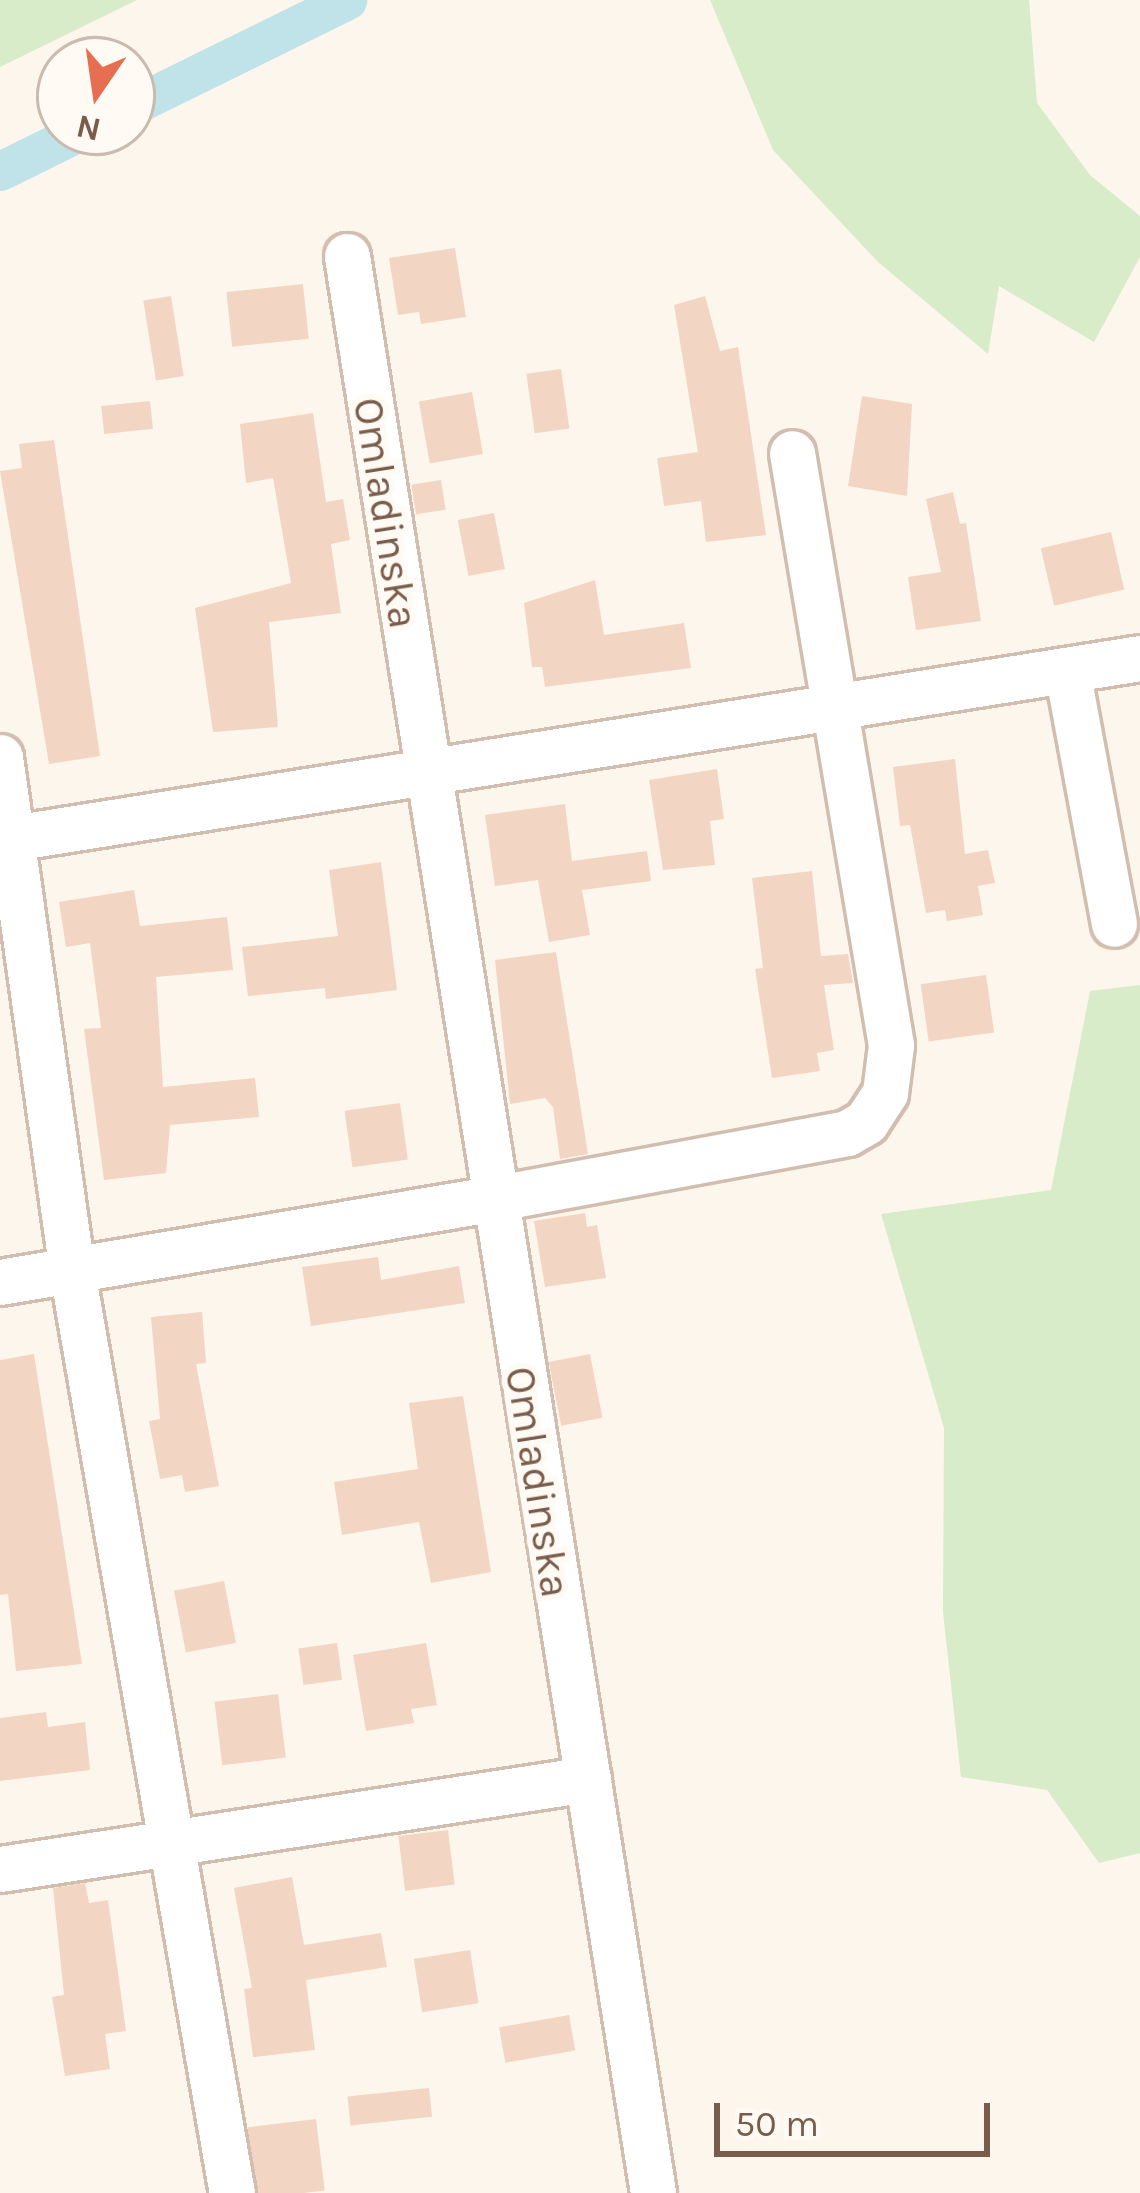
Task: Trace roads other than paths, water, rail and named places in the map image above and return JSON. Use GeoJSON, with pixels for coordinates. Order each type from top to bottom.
{"type":"FeatureCollection","features":[{"type":"Feature","properties":{"kind":"street","name":"Omladinska"},"geometry":{"type":"LineString","coordinates":[[347,256],[491,1199],[653,2193]]}},
{"type":"Feature","properties":{"kind":"street"},"geometry":{"type":"LineString","coordinates":[[0,1282],[848,1133],[876,1109],[890,1076],[891,1045],[830,709],[792,453]]}},
{"type":"Feature","properties":{"kind":"street"},"geometry":{"type":"LineString","coordinates":[[6,839],[1140,658]]}},
{"type":"Feature","properties":{"kind":"street"},"geometry":{"type":"LineString","coordinates":[[1067,670],[1114,924]]}},
{"type":"Feature","properties":{"kind":"street"},"geometry":{"type":"LineString","coordinates":[[0,757],[6,839],[72,1271],[178,1848],[232,2193]]}},
{"type":"Feature","properties":{"kind":"street"},"geometry":{"type":"LineString","coordinates":[[0,1869],[178,1848],[588,1779]]}},
{"type":"Feature","properties":{"kind":"waterway"},"geometry":{"type":"LineString","coordinates":[[156,94],[347,0]]}},
{"type":"Feature","properties":{"kind":"waterway"},"geometry":{"type":"LineString","coordinates":[[0,171],[36,153]]}}]}
